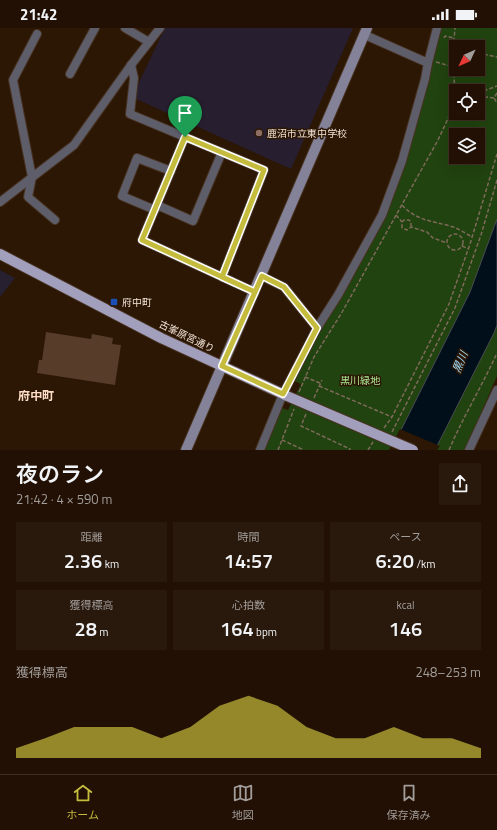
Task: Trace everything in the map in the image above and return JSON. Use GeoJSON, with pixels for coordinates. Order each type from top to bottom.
{"type":"FeatureCollection","features":[{"type":"Feature","properties":{"kind":"main road","name":"古峯原宮通り"},"geometry":{"type":"LineString","coordinates":[[0,254],[116,315],[222,366],[413,450]]}},
{"type":"Feature","properties":{"kind":"street"},"geometry":{"type":"LineString","coordinates":[[70,74],[95,28]]}},
{"type":"Feature","properties":{"kind":"street"},"geometry":{"type":"LineString","coordinates":[[125,28],[149,42]]}},
{"type":"Feature","properties":{"kind":"street"},"geometry":{"type":"LineString","coordinates":[[0,202],[74,145],[131,65],[160,28]]}},
{"type":"Feature","properties":{"kind":"street"},"geometry":{"type":"LineString","coordinates":[[260,450],[317,328],[338,295],[382,215],[402,161],[426,79],[436,28]]}},
{"type":"Feature","properties":{"kind":"street"},"geometry":{"type":"LineString","coordinates":[[186,450],[366,31],[428,63]]}},
{"type":"Feature","properties":{"kind":"street"},"geometry":{"type":"LineString","coordinates":[[37,34],[13,80],[32,177],[28,197],[55,220]]}},
{"type":"Feature","properties":{"kind":"street"},"geometry":{"type":"LineString","coordinates":[[131,65],[134,78],[130,114],[264,170],[222,277]]}},
{"type":"Feature","properties":{"kind":"street"},"geometry":{"type":"LineString","coordinates":[[185,137],[142,240],[255,292]]}},
{"type":"Feature","properties":{"kind":"street"},"geometry":{"type":"LineString","coordinates":[[171,171],[137,158],[122,196],[193,221],[222,152]]}},
{"type":"Feature","properties":{"kind":"street"},"geometry":{"type":"LineString","coordinates":[[262,276],[284,287],[317,328]]}},
{"type":"Feature","properties":{"kind":"street"},"geometry":{"type":"LineString","coordinates":[[469,450],[497,390]]}},
{"type":"Feature","properties":{"kind":"path"},"geometry":{"type":"LineString","coordinates":[[485,54],[497,57]]}},
{"type":"Feature","properties":{"kind":"path"},"geometry":{"type":"LineString","coordinates":[[440,63],[449,66]]}},
{"type":"Feature","properties":{"kind":"path"},"geometry":{"type":"LineString","coordinates":[[485,90],[497,86]]}},
{"type":"Feature","properties":{"kind":"path"},"geometry":{"type":"LineString","coordinates":[[494,98],[497,93]]}},
{"type":"Feature","properties":{"kind":"path"},"geometry":{"type":"LineString","coordinates":[[485,97],[494,98]]}},
{"type":"Feature","properties":{"kind":"path"},"geometry":{"type":"LineString","coordinates":[[494,98],[497,103]]}},
{"type":"Feature","properties":{"kind":"path"},"geometry":{"type":"LineString","coordinates":[[383,430],[392,417],[449,304],[469,249],[497,154]]}},
{"type":"Feature","properties":{"kind":"path"},"geometry":{"type":"LineString","coordinates":[[389,437],[455,308],[481,235],[497,180]]}},
{"type":"Feature","properties":{"kind":"path"},"geometry":{"type":"LineString","coordinates":[[402,205],[406,210],[420,218],[436,224],[454,228],[472,237]]}},
{"type":"Feature","properties":{"kind":"path"},"geometry":{"type":"LineString","coordinates":[[396,215],[402,222],[402,228],[407,230],[411,227],[427,232],[433,238],[447,242]]}},
{"type":"Feature","properties":{"kind":"path"},"geometry":{"type":"LineString","coordinates":[[402,222],[404,220],[409,220],[411,222],[411,227]]}},
{"type":"Feature","properties":{"kind":"path"},"geometry":{"type":"LineString","coordinates":[[456,233],[461,236],[463,242],[462,246],[454,250],[448,247],[447,238],[456,233]]}},
{"type":"Feature","properties":{"kind":"path"},"geometry":{"type":"LineString","coordinates":[[462,246],[469,249]]}},
{"type":"Feature","properties":{"kind":"path"},"geometry":{"type":"LineString","coordinates":[[449,450],[497,353]]}},
{"type":"Feature","properties":{"kind":"path"},"geometry":{"type":"LineString","coordinates":[[305,377],[392,417]]}},
{"type":"Feature","properties":{"kind":"path"},"geometry":{"type":"LineString","coordinates":[[313,399],[322,380]]}},
{"type":"Feature","properties":{"kind":"path"},"geometry":{"type":"LineString","coordinates":[[307,413],[301,426],[350,449],[349,450]]}},
{"type":"Feature","properties":{"kind":"path"},"geometry":{"type":"LineString","coordinates":[[282,440],[304,450]]}},
{"type":"Feature","properties":{"kind":"path"},"geometry":{"type":"LineString","coordinates":[[368,450],[373,442]]}},
{"type":"Feature","properties":{"kind":"shaded area","name":"鹿沼市立東中学校"},"geometry":{"type":"Polygon","coordinates":[[[165,28],[353,28],[291,169],[132,97],[165,28]]]}},
{"type":"Feature","properties":{"kind":"shaded area"},"geometry":{"type":"Polygon","coordinates":[[[0,270],[15,278],[0,297],[0,270]]]}},
{"type":"Feature","properties":{"kind":"green space","name":"黒川緑地"},"geometry":{"type":"Polygon","coordinates":[[[440,28],[497,28],[497,219],[470,292],[391,450],[265,450],[282,408],[288,410],[301,384],[294,381],[307,354],[385,217],[401,176],[440,28]]]}},
{"type":"Feature","properties":{"kind":"green space"},"geometry":{"type":"Polygon","coordinates":[[[497,325],[497,376],[465,450],[435,450],[494,333],[497,325]]]}},
{"type":"Feature","properties":{"kind":"water","name":"黒川"},"geometry":{"type":"Polygon","coordinates":[[[497,219],[497,325],[494,333],[435,450],[391,450],[470,292],[497,219]]]}},
{"type":"Feature","properties":{"kind":"pier"},"geometry":{"type":"Polygon","coordinates":[[[400,429],[440,446],[437,450],[389,450],[400,429]]]}},
{"type":"Feature","properties":{"kind":"building"},"geometry":{"type":"Polygon","coordinates":[[[46,332],[91,339],[92,334],[113,338],[112,344],[121,345],[115,385],[37,373],[39,360],[42,360],[46,332]]]}},
{"type":"Feature","properties":{"kind":"place","name":"鹿沼市立東中学校"},"geometry":{"type":"Point","coordinates":[259,133]}},
{"type":"Feature","properties":{"kind":"place","name":"府中町"},"geometry":{"type":"Point","coordinates":[114,302]}},
{"type":"Feature","properties":{"kind":"district","name":"府中町"},"geometry":{"type":"Point","coordinates":[36,396]}},
{"type":"Feature","properties":{"kind":"route"},"geometry":{"type":"LineString","coordinates":[[185,137],[142,240],[255,292],[222,366],[283,394],[317,328],[284,287],[262,276],[255,292],[222,277],[264,170],[185,137]]}}]}
